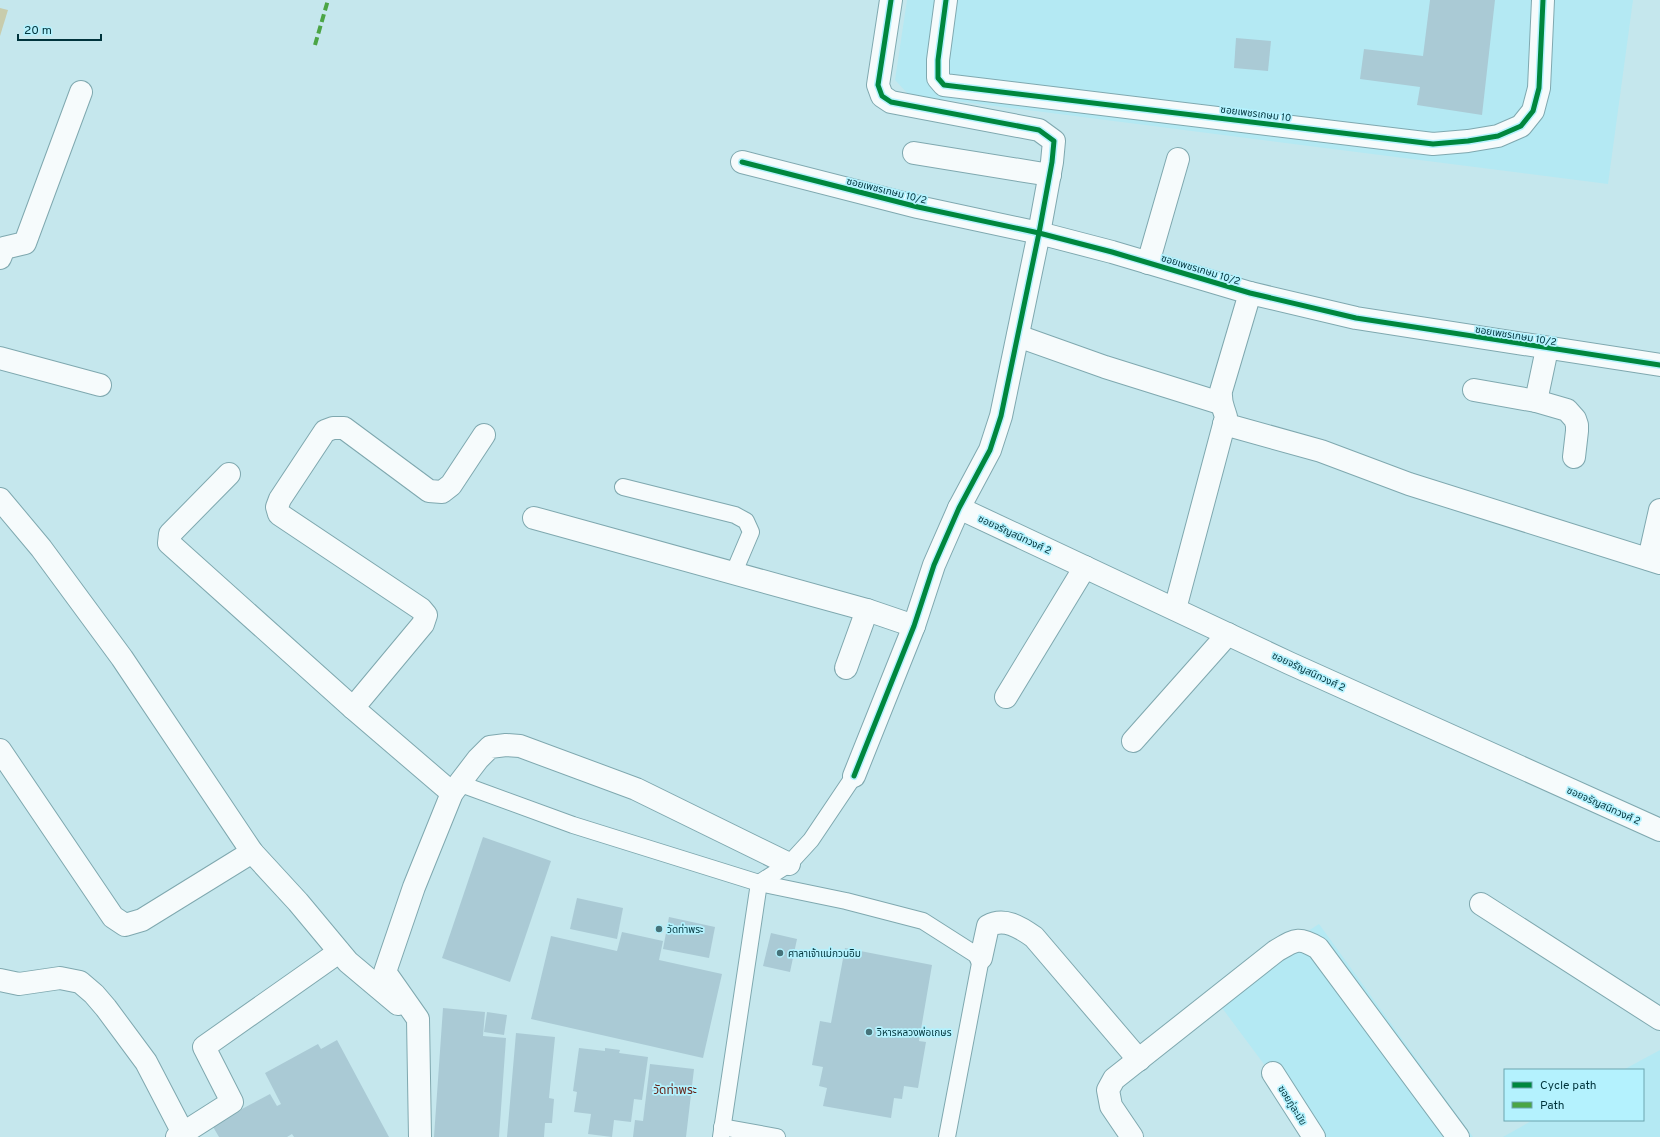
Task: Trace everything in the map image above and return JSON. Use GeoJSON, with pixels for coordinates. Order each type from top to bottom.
{"type":"FeatureCollection","features":[{"type":"Feature","properties":{"kind":"street"},"geometry":{"type":"LineString","coordinates":[[854,776],[914,626],[934,565],[959,508],[990,450],[1001,416],[1039,233],[1050,175],[1054,141],[1039,130],[891,102],[882,96],[878,85],[891,0]]}},
{"type":"Feature","properties":{"kind":"street","name":"ซอยเพชรเกษม 10"},"geometry":{"type":"LineString","coordinates":[[946,0],[938,60],[938,78],[944,85],[1433,144],[1468,141],[1498,136],[1521,126],[1533,110],[1539,88],[1543,0]]}},
{"type":"Feature","properties":{"kind":"street"},"geometry":{"type":"LineString","coordinates":[[0,258],[4,248],[25,243],[81,92]]}},
{"type":"Feature","properties":{"kind":"street"},"geometry":{"type":"LineString","coordinates":[[914,153],[1050,175]]}},
{"type":"Feature","properties":{"kind":"street"},"geometry":{"type":"LineString","coordinates":[[1148,263],[1178,159]]}},
{"type":"Feature","properties":{"kind":"street","name":"ซอยเพชรเกษม 10/2"},"geometry":{"type":"LineString","coordinates":[[742,162],[918,207],[1039,233],[1250,293],[1356,318],[1547,349],[1660,365]]}},
{"type":"Feature","properties":{"kind":"street"},"geometry":{"type":"LineString","coordinates":[[1175,609],[1226,417],[1220,403],[1221,391],[1250,293]]}},
{"type":"Feature","properties":{"kind":"street"},"geometry":{"type":"LineString","coordinates":[[1018,336],[1105,367],[1220,403]]}},
{"type":"Feature","properties":{"kind":"street"},"geometry":{"type":"LineString","coordinates":[[1536,401],[1547,349]]}},
{"type":"Feature","properties":{"kind":"street"},"geometry":{"type":"LineString","coordinates":[[0,358],[100,386]]}},
{"type":"Feature","properties":{"kind":"street"},"geometry":{"type":"LineString","coordinates":[[1474,390],[1536,401],[1567,410],[1575,419],[1577,431],[1574,457]]}},
{"type":"Feature","properties":{"kind":"street"},"geometry":{"type":"LineString","coordinates":[[1224,424],[1321,451],[1409,484],[1654,561],[1660,510]]}},
{"type":"Feature","properties":{"kind":"street"},"geometry":{"type":"LineString","coordinates":[[353,708],[423,624],[426,615],[421,609],[279,514],[277,507],[280,499],[325,431],[333,428],[344,428],[429,491],[442,492],[451,486],[484,435]]}},
{"type":"Feature","properties":{"kind":"street"},"geometry":{"type":"LineString","coordinates":[[229,474],[170,534],[170,543],[353,708],[455,788]]}},
{"type":"Feature","properties":{"kind":"street"},"geometry":{"type":"LineString","coordinates":[[0,498],[41,548],[122,658],[252,852],[298,902],[348,962],[418,1020]]}},
{"type":"Feature","properties":{"kind":"street","name":"ซอยจรัญสนิทวงศ์ 2"},"geometry":{"type":"LineString","coordinates":[[959,508],[1228,634],[1659,828]]}},
{"type":"Feature","properties":{"kind":"street"},"geometry":{"type":"LineString","coordinates":[[534,518],[734,572],[867,610],[914,626]]}},
{"type":"Feature","properties":{"kind":"street"},"geometry":{"type":"LineString","coordinates":[[1006,698],[1085,567]]}},
{"type":"Feature","properties":{"kind":"street"},"geometry":{"type":"LineString","coordinates":[[846,668],[867,610]]}},
{"type":"Feature","properties":{"kind":"street"},"geometry":{"type":"LineString","coordinates":[[1133,740],[1228,634]]}},
{"type":"Feature","properties":{"kind":"street"},"geometry":{"type":"LineString","coordinates":[[420,1137],[418,1020],[385,972],[414,887],[455,788],[490,747],[506,745],[520,746],[636,789],[789,864]]}},
{"type":"Feature","properties":{"kind":"street"},"geometry":{"type":"LineString","coordinates":[[0,750],[113,917],[125,925],[142,920],[252,852]]}},
{"type":"Feature","properties":{"kind":"street"},"geometry":{"type":"LineString","coordinates":[[1481,904],[1660,1019]]}},
{"type":"Feature","properties":{"kind":"street"},"geometry":{"type":"LineString","coordinates":[[981,958],[988,926],[994,922],[1004,922],[1013,924],[1023,929],[1034,937],[1058,964],[1139,1060]]}},
{"type":"Feature","properties":{"kind":"street"},"geometry":{"type":"LineString","coordinates":[[1132,1137],[1111,1106],[1108,1090],[1114,1079],[1276,951],[1293,941],[1305,940],[1318,948],[1458,1137]]}},
{"type":"Feature","properties":{"kind":"street"},"geometry":{"type":"LineString","coordinates":[[0,980],[19,984],[60,978],[80,982],[94,994],[146,1062],[180,1135],[232,1102],[204,1046],[339,952]]}},
{"type":"Feature","properties":{"kind":"street","name":"ซอยภู่ละมัย"},"geometry":{"type":"LineString","coordinates":[[1273,1073],[1314,1137]]}},
{"type":"Feature","properties":{"kind":"lane"},"geometry":{"type":"LineString","coordinates":[[623,487],[735,515],[746,521],[751,532],[734,572]]}},
{"type":"Feature","properties":{"kind":"lane"},"geometry":{"type":"LineString","coordinates":[[777,1137],[721,1132],[759,883],[789,864],[811,840],[854,776]]}},
{"type":"Feature","properties":{"kind":"lane"},"geometry":{"type":"LineString","coordinates":[[455,788],[759,883],[846,901],[923,921],[981,958],[947,1137]]}},
{"type":"Feature","properties":{"kind":"shaded area"},"geometry":{"type":"Polygon","coordinates":[[[907,0],[1633,0],[1608,184],[909,95],[895,80],[907,0]]]}},
{"type":"Feature","properties":{"kind":"shaded area"},"geometry":{"type":"Polygon","coordinates":[[[1319,924],[1473,1137],[1318,1137],[1211,993],[1319,924]]]}},
{"type":"Feature","properties":{"kind":"shaded area"},"geometry":{"type":"Polygon","coordinates":[[[1660,1050],[1660,1137],[1503,1137],[1531,1121],[1644,1121],[1644,1069],[1625,1069],[1660,1050]]]}},
{"type":"Feature","properties":{"kind":"green space"},"geometry":{"type":"Polygon","coordinates":[[[0,8],[8,10],[0,36],[0,8]]]}},
{"type":"Feature","properties":{"kind":"building"},"geometry":{"type":"Polygon","coordinates":[[[1430,0],[1495,0],[1482,115],[1417,105],[1420,87],[1360,79],[1364,49],[1423,56],[1430,0]]]}},
{"type":"Feature","properties":{"kind":"building"},"geometry":{"type":"Polygon","coordinates":[[[1236,38],[1271,41],[1268,71],[1234,68],[1236,38]]]}},
{"type":"Feature","properties":{"kind":"building"},"geometry":{"type":"Polygon","coordinates":[[[483,837],[551,861],[510,982],[442,958],[483,837]]]}},
{"type":"Feature","properties":{"kind":"building"},"geometry":{"type":"Polygon","coordinates":[[[577,898],[623,908],[617,939],[570,929],[577,898]]]}},
{"type":"Feature","properties":{"kind":"building"},"geometry":{"type":"Polygon","coordinates":[[[669,917],[715,927],[709,958],[663,949],[669,917]]]}},
{"type":"Feature","properties":{"kind":"building"},"geometry":{"type":"Polygon","coordinates":[[[622,932],[663,941],[659,960],[722,974],[703,1058],[531,1019],[551,936],[617,951],[622,932]]]}},
{"type":"Feature","properties":{"kind":"building","name":"ศาลาเจ้าแม่กวนอิม"},"geometry":{"type":"Polygon","coordinates":[[[771,933],[797,939],[790,972],[763,966],[771,933]]]}},
{"type":"Feature","properties":{"kind":"building","name":"วิหารหลวงพ่อเกษร"},"geometry":{"type":"Polygon","coordinates":[[[845,948],[932,965],[919,1041],[926,1042],[918,1088],[904,1086],[902,1099],[894,1098],[891,1118],[823,1106],[827,1088],[819,1086],[823,1067],[812,1065],[820,1021],[831,1023],[845,948]]]}},
{"type":"Feature","properties":{"kind":"building"},"geometry":{"type":"Polygon","coordinates":[[[443,1008],[485,1012],[483,1036],[506,1038],[499,1137],[434,1137],[443,1008]]]}},
{"type":"Feature","properties":{"kind":"building"},"geometry":{"type":"Polygon","coordinates":[[[487,1012],[507,1015],[504,1035],[484,1032],[487,1012]]]}},
{"type":"Feature","properties":{"kind":"building"},"geometry":{"type":"Polygon","coordinates":[[[516,1033],[555,1037],[549,1098],[554,1099],[552,1123],[545,1123],[544,1137],[507,1137],[516,1033]]]}},
{"type":"Feature","properties":{"kind":"building"},"geometry":{"type":"Polygon","coordinates":[[[337,1040],[389,1137],[294,1137],[292,1134],[287,1137],[219,1137],[212,1125],[270,1094],[277,1106],[281,1104],[265,1073],[318,1044],[321,1049],[337,1040]]]}},
{"type":"Feature","properties":{"kind":"building"},"geometry":{"type":"Polygon","coordinates":[[[579,1048],[605,1051],[605,1048],[620,1050],[619,1053],[648,1057],[642,1100],[634,1099],[631,1122],[614,1120],[612,1137],[588,1134],[591,1114],[574,1112],[577,1092],[573,1091],[579,1048]]]}},
{"type":"Feature","properties":{"kind":"building"},"geometry":{"type":"Polygon","coordinates":[[[650,1064],[694,1069],[686,1137],[633,1137],[635,1120],[643,1121],[650,1064]]]}},
{"type":"Feature","properties":{"kind":"marked path"},"geometry":{"type":"LineString","coordinates":[[315,45],[328,0]]}},
{"type":"Feature","properties":{"kind":"cycle path"},"geometry":{"type":"LineString","coordinates":[[854,776],[914,626],[934,565],[959,508],[990,450],[1001,416],[1039,233],[1052,162],[1054,141],[1039,130],[891,102],[882,96],[878,85],[891,0]]}},
{"type":"Feature","properties":{"kind":"cycle path"},"geometry":{"type":"LineString","coordinates":[[946,0],[938,60],[938,78],[944,85],[1433,144],[1468,141],[1498,136],[1521,126],[1533,111],[1539,88],[1543,0]]}},
{"type":"Feature","properties":{"kind":"cycle path"},"geometry":{"type":"LineString","coordinates":[[742,162],[918,207],[1039,233],[1112,252],[1250,293],[1356,318],[1660,365]]}},
{"type":"Feature","properties":{"kind":"place","name":"วัดท่าพระ"},"geometry":{"type":"Point","coordinates":[659,929]}},
{"type":"Feature","properties":{"kind":"place","name":"ศาลาเจ้าแม่กวนอิม"},"geometry":{"type":"Point","coordinates":[780,953]}},
{"type":"Feature","properties":{"kind":"place","name":"วิหารหลวงพ่อเกษร"},"geometry":{"type":"Point","coordinates":[869,1032]}},
{"type":"Feature","properties":{"kind":"district","name":"วัดท่าพระ"},"geometry":{"type":"Point","coordinates":[675,1090]}}]}
